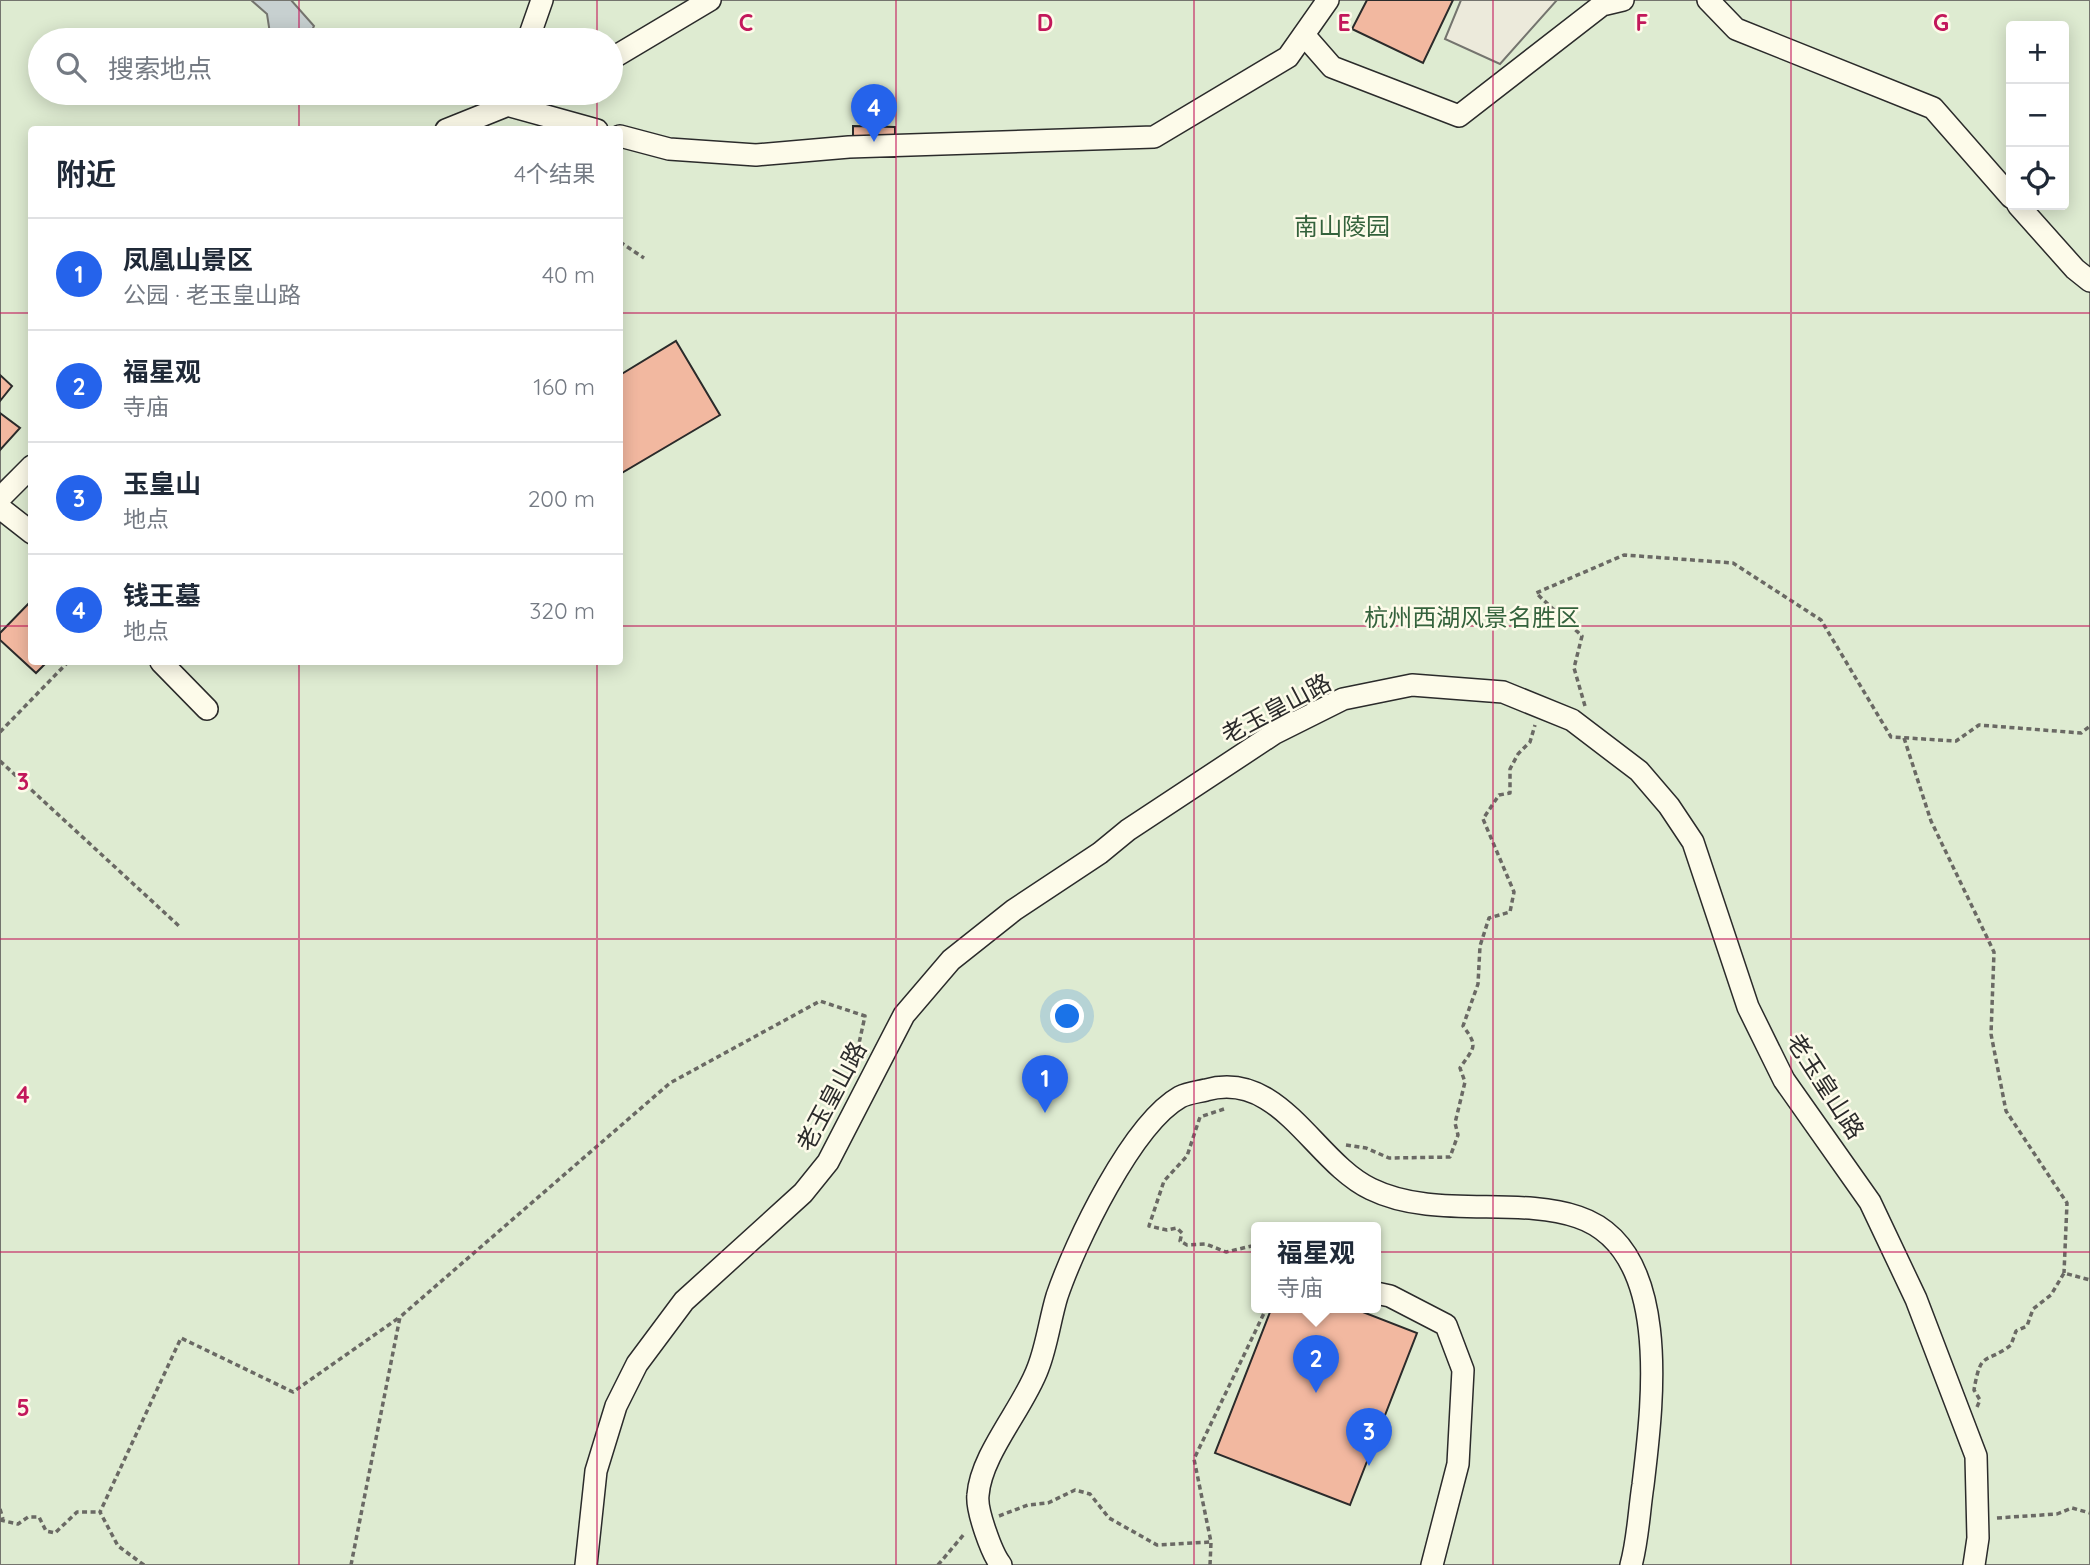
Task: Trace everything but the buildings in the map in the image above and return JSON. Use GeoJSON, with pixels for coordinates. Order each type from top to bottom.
{"type":"FeatureCollection","features":[{"type":"Feature","properties":{"kind":"street"},"geometry":{"type":"LineString","coordinates":[[532,28],[542,0]]}},
{"type":"Feature","properties":{"kind":"street"},"geometry":{"type":"LineString","coordinates":[[623,52],[710,0]]}},
{"type":"Feature","properties":{"kind":"street"},"geometry":{"type":"LineString","coordinates":[[623,137],[668,149],[756,155],[849,147],[1154,137],[1288,57],[1328,0]]}},
{"type":"Feature","properties":{"kind":"street"},"geometry":{"type":"LineString","coordinates":[[1304,35],[1332,67],[1459,116],[1602,5],[1623,0]]}},
{"type":"Feature","properties":{"kind":"street"},"geometry":{"type":"LineString","coordinates":[[1708,0],[1736,29],[1933,108],[2006,191]]}},
{"type":"Feature","properties":{"kind":"street"},"geometry":{"type":"LineString","coordinates":[[454,126],[497,105]]}},
{"type":"Feature","properties":{"kind":"street"},"geometry":{"type":"LineString","coordinates":[[526,105],[586,126]]}},
{"type":"Feature","properties":{"kind":"street"},"geometry":{"type":"LineString","coordinates":[[2022,210],[2075,270],[2090,281]]}},
{"type":"Feature","properties":{"kind":"street"},"geometry":{"type":"LineString","coordinates":[[0,498],[28,470]]}},
{"type":"Feature","properties":{"kind":"street"},"geometry":{"type":"LineString","coordinates":[[0,508],[28,530]]}},
{"type":"Feature","properties":{"kind":"street"},"geometry":{"type":"LineString","coordinates":[[164,665],[207,709]]}},
{"type":"Feature","properties":{"kind":"street","name":"老玉皇山路"},"geometry":{"type":"LineString","coordinates":[[586,1565],[596,1471],[616,1406],[637,1364],[684,1301],[803,1194],[828,1161],[904,1015],[951,960],[1014,910],[1100,853],[1128,830],[1275,733],[1343,699],[1412,685],[1503,692],[1572,720],[1639,771],[1670,806],[1693,842],[1748,1007],[1784,1080],[1870,1202],[1916,1299],[1976,1456],[1977,1516],[1974,1565]]}},
{"type":"Feature","properties":{"kind":"street"},"geometry":{"type":"LineString","coordinates":[[1001,1565],[984,1524],[977,1496],[990,1457],[1038,1368],[1058,1295],[1073,1254],[1128,1154],[1153,1120],[1181,1097],[1216,1087],[1250,1088],[1288,1116],[1341,1170],[1372,1190],[1427,1203],[1577,1216],[1608,1231],[1632,1267],[1646,1310],[1652,1361],[1652,1408],[1631,1565]]}},
{"type":"Feature","properties":{"kind":"street"},"geometry":{"type":"LineString","coordinates":[[1381,1294],[1390,1296],[1446,1325],[1463,1370],[1458,1464],[1432,1565]]}},
{"type":"Feature","properties":{"kind":"path"},"geometry":{"type":"LineString","coordinates":[[623,244],[644,258]]}},
{"type":"Feature","properties":{"kind":"path"},"geometry":{"type":"LineString","coordinates":[[0,732],[65,665]]}},
{"type":"Feature","properties":{"kind":"path"},"geometry":{"type":"LineString","coordinates":[[1904,738],[1930,821],[1994,952],[1991,1034],[2006,1111],[2067,1203],[2064,1273],[2051,1295],[2033,1309],[2027,1326],[2016,1331],[2011,1345],[1985,1357],[1977,1372],[1974,1390],[1980,1400],[1963,1422]]}},
{"type":"Feature","properties":{"kind":"path"},"geometry":{"type":"LineString","coordinates":[[0,761],[179,926]]}},
{"type":"Feature","properties":{"kind":"path"},"geometry":{"type":"LineString","coordinates":[[100,1512],[181,1338],[293,1392],[400,1317],[670,1083],[820,1001],[865,1016],[853,1069]]}},
{"type":"Feature","properties":{"kind":"path"},"geometry":{"type":"LineString","coordinates":[[1227,1108],[1200,1117],[1187,1156],[1164,1181],[1149,1226],[1167,1230],[1177,1228],[1182,1233],[1180,1241],[1187,1245],[1206,1244],[1226,1252],[1251,1246]]}},
{"type":"Feature","properties":{"kind":"path"},"geometry":{"type":"LineString","coordinates":[[2064,1273],[2090,1280]]}},
{"type":"Feature","properties":{"kind":"path"},"geometry":{"type":"LineString","coordinates":[[1210,1565],[1211,1542],[1195,1459],[1264,1313]]}},
{"type":"Feature","properties":{"kind":"path"},"geometry":{"type":"LineString","coordinates":[[351,1565],[400,1317]]}},
{"type":"Feature","properties":{"kind":"path"},"geometry":{"type":"LineString","coordinates":[[939,1565],[970,1527],[984,1524],[1006,1512],[1048,1503],[1075,1490],[1090,1494],[1109,1518],[1157,1545],[1211,1542]]}},
{"type":"Feature","properties":{"kind":"path"},"geometry":{"type":"LineString","coordinates":[[1977,1516],[2006,1520],[2057,1514],[2072,1508],[2090,1513]]}},
{"type":"Feature","properties":{"kind":"path"},"geometry":{"type":"LineString","coordinates":[[0,1509],[1,1520],[18,1524],[28,1517],[39,1517],[46,1531],[55,1533],[78,1512],[100,1512]]}},
{"type":"Feature","properties":{"kind":"path"},"geometry":{"type":"LineString","coordinates":[[100,1512],[118,1546],[144,1565]]}},
{"type":"Feature","properties":{"kind":"green space","name":"杭州西湖风景名胜区"},"geometry":{"type":"Polygon","coordinates":[[[0,0],[2090,0],[2090,1565],[0,1565],[0,0]]]}},
{"type":"Feature","properties":{"kind":"shaded area"},"geometry":{"type":"Polygon","coordinates":[[[251,0],[291,0],[314,26],[269,28],[267,14],[251,0]]]}},
{"type":"Feature","properties":{"kind":"shaded area"},"geometry":{"type":"Polygon","coordinates":[[[1461,0],[1557,0],[1500,64],[1445,39],[1461,0]]]}},
{"type":"Feature","properties":{"kind":"place","name":"钱王墓"},"geometry":{"type":"Point","coordinates":[874,142]}},
{"type":"Feature","properties":{"kind":"place","name":"凤凰山景区"},"geometry":{"type":"Point","coordinates":[1045,1113]}},
{"type":"Feature","properties":{"kind":"place","name":"福星观"},"geometry":{"type":"Point","coordinates":[1316,1393]}},
{"type":"Feature","properties":{"kind":"place","name":"玉皇山"},"geometry":{"type":"Point","coordinates":[1369,1466]}},
{"type":"Feature","properties":{"kind":"park label","name":"南山陵园"},"geometry":{"type":"Point","coordinates":[1342,226]}}]}
